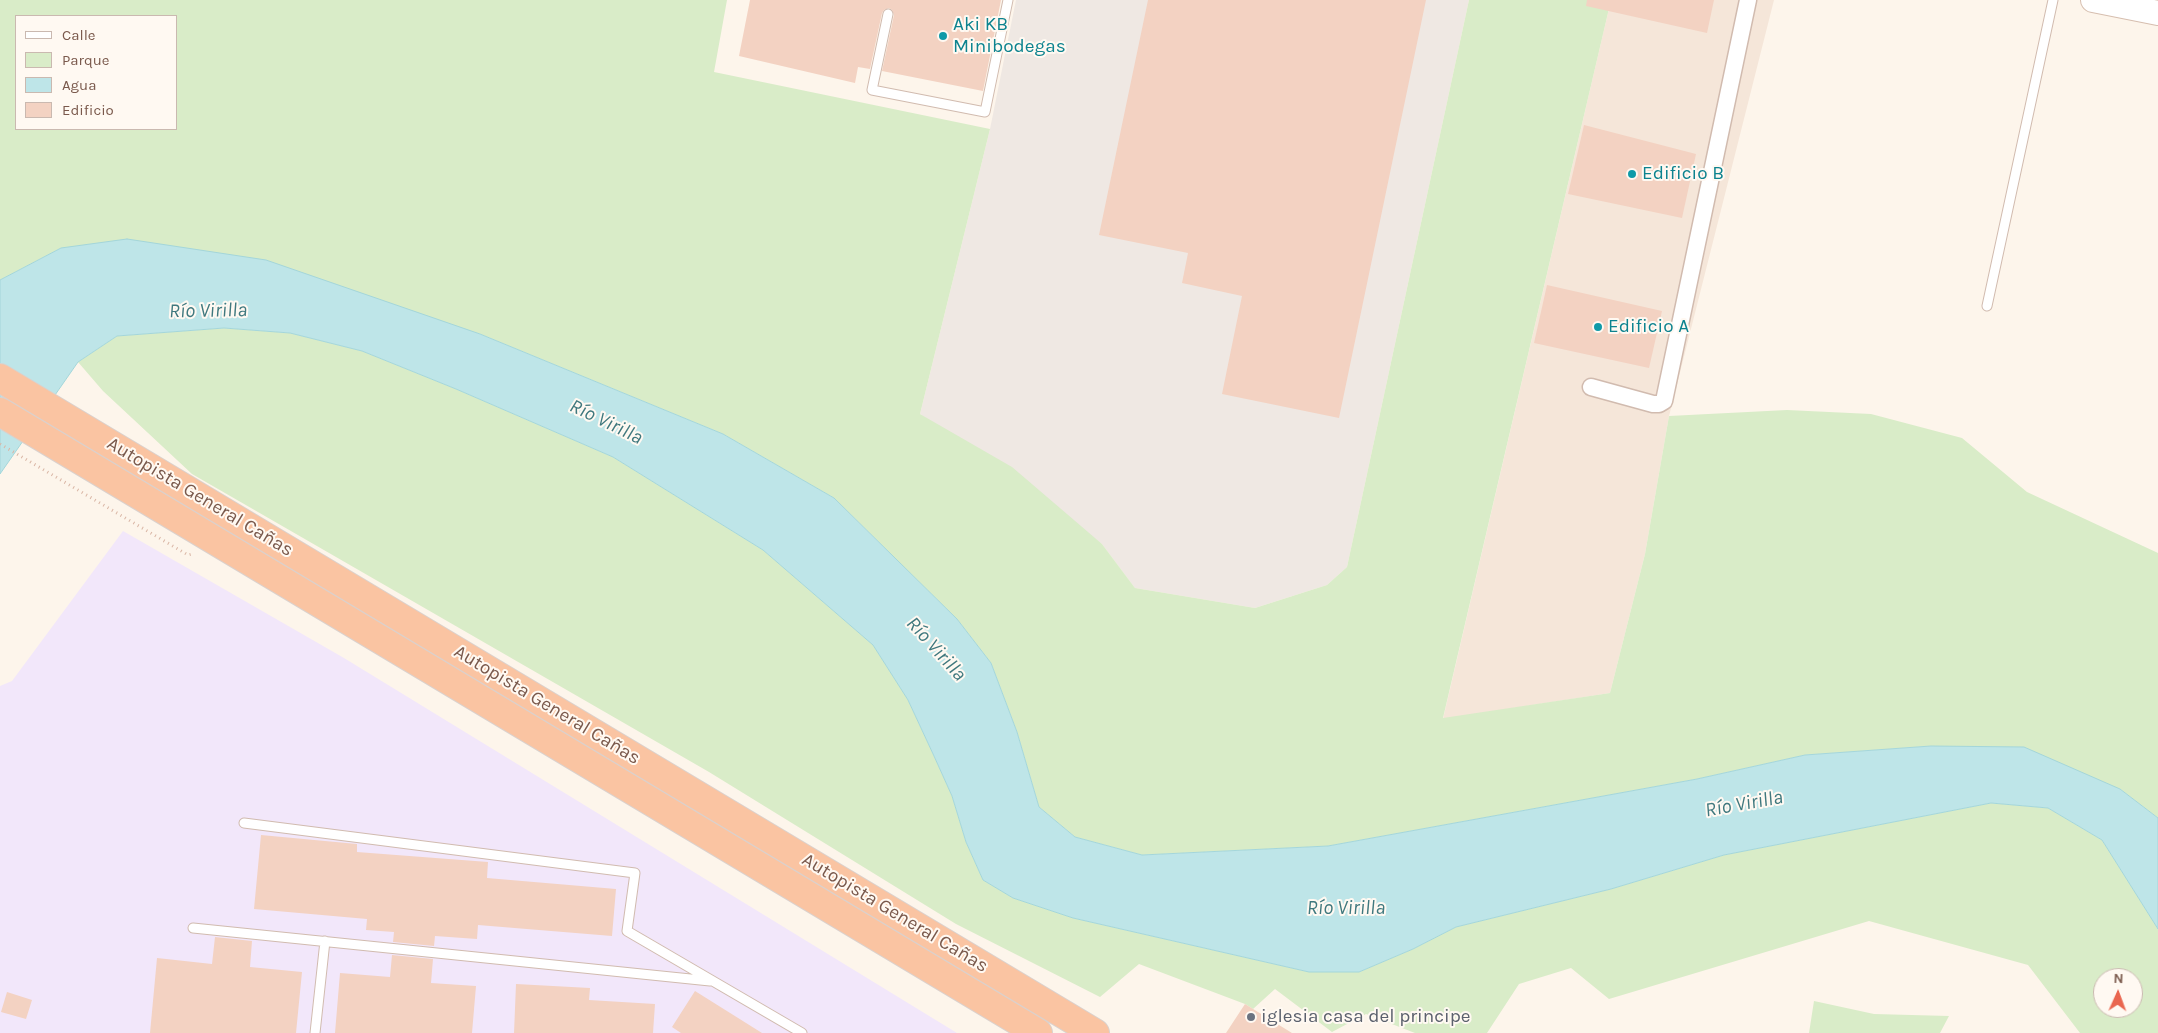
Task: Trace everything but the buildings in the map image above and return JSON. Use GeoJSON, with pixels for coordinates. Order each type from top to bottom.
{"type":"FeatureCollection","features":[{"type":"Feature","properties":{"kind":"highway","name":"Autopista General Cañas"},"geometry":{"type":"LineString","coordinates":[[0,378],[1094,1033]]}},
{"type":"Feature","properties":{"kind":"highway","name":"Autopista General Cañas"},"geometry":{"type":"LineString","coordinates":[[0,412],[193,544],[1038,1033]]}},
{"type":"Feature","properties":{"kind":"main road"},"geometry":{"type":"LineString","coordinates":[[2093,0],[2158,13]]}},
{"type":"Feature","properties":{"kind":"street"},"geometry":{"type":"LineString","coordinates":[[1591,387],[1653,404],[1659,404],[1664,401],[1748,0]]}},
{"type":"Feature","properties":{"kind":"lane"},"geometry":{"type":"LineString","coordinates":[[888,14],[872,90],[985,112],[1008,0]]}},
{"type":"Feature","properties":{"kind":"lane"},"geometry":{"type":"LineString","coordinates":[[1987,306],[2052,0]]}},
{"type":"Feature","properties":{"kind":"lane"},"geometry":{"type":"LineString","coordinates":[[244,823],[635,873],[627,931],[802,1033]]}},
{"type":"Feature","properties":{"kind":"lane"},"geometry":{"type":"LineString","coordinates":[[193,928],[715,981]]}},
{"type":"Feature","properties":{"kind":"lane"},"geometry":{"type":"LineString","coordinates":[[315,1033],[325,941]]}},
{"type":"Feature","properties":{"kind":"path"},"geometry":{"type":"LineString","coordinates":[[0,444],[193,544]]}},
{"type":"Feature","properties":{"kind":"shaded area"},"geometry":{"type":"Polygon","coordinates":[[[1016,0],[1469,0],[1347,567],[1327,585],[1255,608],[1135,588],[1102,544],[920,414],[990,129],[1016,0]]]}},
{"type":"Feature","properties":{"kind":"shaded area"},"geometry":{"type":"Polygon","coordinates":[[[1611,0],[1774,0],[1669,416],[1645,554],[1610,693],[1443,719],[1611,0]]]}},
{"type":"Feature","properties":{"kind":"shaded area"},"geometry":{"type":"Polygon","coordinates":[[[123,531],[344,658],[957,1033],[0,1033],[0,686],[12,681],[123,531]]]}},
{"type":"Feature","properties":{"kind":"green space"},"geometry":{"type":"Polygon","coordinates":[[[0,0],[727,0],[714,72],[990,129],[920,414],[1012,467],[1102,544],[1135,588],[1255,608],[1327,585],[1347,567],[1469,0],[1611,0],[1443,718],[1610,693],[1645,554],[1669,416],[1787,410],[1871,414],[1962,438],[2027,492],[2158,553],[2158,818],[2120,789],[1931,746],[1805,755],[1697,779],[1328,846],[1142,855],[1075,837],[1039,807],[1017,732],[991,663],[957,619],[834,498],[723,434],[480,334],[61,248],[0,280],[0,0]]]}},
{"type":"Feature","properties":{"kind":"green space"},"geometry":{"type":"Polygon","coordinates":[[[224,328],[290,333],[362,351],[456,389],[613,457],[763,550],[873,645],[908,700],[952,796],[966,842],[983,880],[1013,898],[1073,918],[1309,972],[1359,972],[1413,949],[1456,927],[1611,889],[1724,855],[1991,803],[2048,808],[2102,840],[2158,929],[2158,1033],[2080,1033],[2028,965],[1869,921],[1609,999],[1571,968],[1519,984],[1487,1033],[1415,1033],[1366,1014],[1332,1032],[1275,989],[1253,1009],[1245,1004],[1139,964],[1100,997],[956,924],[709,772],[192,474],[103,391],[78,362],[117,336],[224,328]]]}},
{"type":"Feature","properties":{"kind":"green space"},"geometry":{"type":"Polygon","coordinates":[[[1814,1001],[1874,1014],[1949,1016],[1940,1033],[1809,1033],[1814,1001]]]}},
{"type":"Feature","properties":{"kind":"water","name":"Río Virilla"},"geometry":{"type":"Polygon","coordinates":[[[127,239],[266,260],[480,334],[723,434],[834,498],[957,619],[991,663],[1017,732],[1039,807],[1075,837],[1142,855],[1328,846],[1697,779],[1805,755],[1931,746],[2024,747],[2120,789],[2158,818],[2158,929],[2102,840],[2048,808],[1991,803],[1724,855],[1611,889],[1456,927],[1413,949],[1359,972],[1309,972],[1073,918],[1013,898],[983,880],[966,842],[952,796],[908,700],[873,645],[763,550],[613,457],[456,389],[362,351],[290,333],[224,328],[117,336],[78,362],[0,474],[0,280],[61,248],[127,239]]]}},
{"type":"Feature","properties":{"kind":"place","name":"Aki KB Minibodegas"},"geometry":{"type":"Point","coordinates":[943,36]}},
{"type":"Feature","properties":{"kind":"place","name":"Edificio B"},"geometry":{"type":"Point","coordinates":[1632,174]}},
{"type":"Feature","properties":{"kind":"place","name":"Edificio A"},"geometry":{"type":"Point","coordinates":[1598,327]}},
{"type":"Feature","properties":{"kind":"place","name":"iglesia casa del principe"},"geometry":{"type":"Point","coordinates":[1251,1017]}}]}
